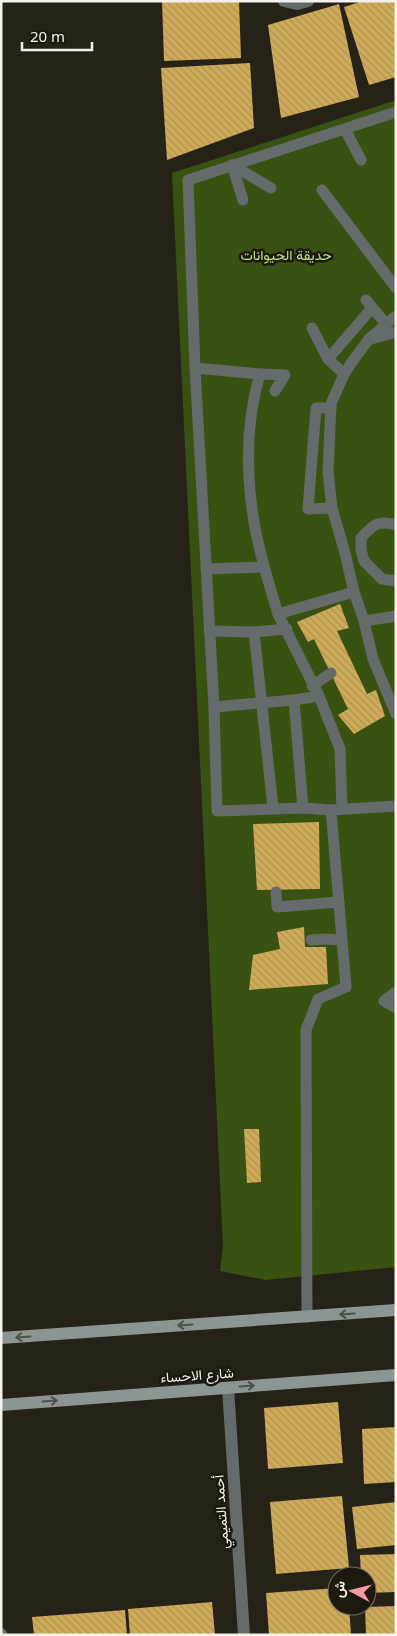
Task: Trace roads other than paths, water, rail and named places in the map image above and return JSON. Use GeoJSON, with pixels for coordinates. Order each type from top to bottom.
{"type":"FeatureCollection","features":[{"type":"Feature","properties":{"kind":"main road"},"geometry":{"type":"LineString","coordinates":[[1,1338],[396,1310]]}},
{"type":"Feature","properties":{"kind":"main road","name":"شارع الاحساء"},"geometry":{"type":"LineString","coordinates":[[1,1405],[396,1375]]}},
{"type":"Feature","properties":{"kind":"street"},"geometry":{"type":"LineString","coordinates":[[284,1],[297,4],[308,1]]}},
{"type":"Feature","properties":{"kind":"street","name":"أحمد التميمي"},"geometry":{"type":"LineString","coordinates":[[228,1388],[244,1635]]}},
{"type":"Feature","properties":{"kind":"lane"},"geometry":{"type":"LineString","coordinates":[[396,112],[188,180],[195,368],[218,810],[273,808],[336,809],[396,806]]}},
{"type":"Feature","properties":{"kind":"lane"},"geometry":{"type":"LineString","coordinates":[[345,129],[361,160]]}},
{"type":"Feature","properties":{"kind":"lane"},"geometry":{"type":"LineString","coordinates":[[232,166],[271,188]]}},
{"type":"Feature","properties":{"kind":"lane"},"geometry":{"type":"LineString","coordinates":[[232,166],[243,200]]}},
{"type":"Feature","properties":{"kind":"lane"},"geometry":{"type":"LineString","coordinates":[[322,190],[396,288]]}},
{"type":"Feature","properties":{"kind":"lane"},"geometry":{"type":"LineString","coordinates":[[328,359],[369,304],[386,324]]}},
{"type":"Feature","properties":{"kind":"lane"},"geometry":{"type":"LineString","coordinates":[[396,316],[369,339],[344,374],[331,408],[328,472],[332,508],[354,592],[380,679],[392,690],[396,714]]}},
{"type":"Feature","properties":{"kind":"lane"},"geometry":{"type":"LineString","coordinates":[[312,328],[328,359],[344,374]]}},
{"type":"Feature","properties":{"kind":"lane"},"geometry":{"type":"LineString","coordinates":[[369,339],[396,332]]}},
{"type":"Feature","properties":{"kind":"lane"},"geometry":{"type":"LineString","coordinates":[[195,368],[260,374],[286,374],[275,391]]}},
{"type":"Feature","properties":{"kind":"lane"},"geometry":{"type":"LineString","coordinates":[[260,374],[255,390],[250,421],[249,475],[254,522],[264,567],[278,614],[287,629],[312,686],[319,696],[340,749],[336,809],[341,940],[346,987],[318,999],[306,1030],[307,1317]]}},
{"type":"Feature","properties":{"kind":"lane"},"geometry":{"type":"LineString","coordinates":[[331,408],[316,408],[308,509],[332,508]]}},
{"type":"Feature","properties":{"kind":"lane"},"geometry":{"type":"LineString","coordinates":[[396,524],[388,522],[373,524],[361,538],[361,550],[364,560],[382,579],[396,581]]}},
{"type":"Feature","properties":{"kind":"lane"},"geometry":{"type":"LineString","coordinates":[[345,552],[361,550]]}},
{"type":"Feature","properties":{"kind":"lane"},"geometry":{"type":"LineString","coordinates":[[206,569],[264,567]]}},
{"type":"Feature","properties":{"kind":"lane"},"geometry":{"type":"LineString","coordinates":[[278,614],[354,592]]}},
{"type":"Feature","properties":{"kind":"lane"},"geometry":{"type":"LineString","coordinates":[[364,621],[396,616]]}},
{"type":"Feature","properties":{"kind":"lane"},"geometry":{"type":"LineString","coordinates":[[209,631],[254,632],[287,629]]}},
{"type":"Feature","properties":{"kind":"lane"},"geometry":{"type":"LineString","coordinates":[[254,632],[273,808]]}},
{"type":"Feature","properties":{"kind":"lane"},"geometry":{"type":"LineString","coordinates":[[312,686],[331,673]]}},
{"type":"Feature","properties":{"kind":"lane"},"geometry":{"type":"LineString","coordinates":[[214,707],[319,696]]}},
{"type":"Feature","properties":{"kind":"lane"},"geometry":{"type":"LineString","coordinates":[[294,700],[303,808]]}},
{"type":"Feature","properties":{"kind":"lane"},"geometry":{"type":"LineString","coordinates":[[276,892],[277,907],[339,902]]}},
{"type":"Feature","properties":{"kind":"lane"},"geometry":{"type":"LineString","coordinates":[[311,940],[341,940]]}},
{"type":"Feature","properties":{"kind":"lane"},"geometry":{"type":"LineString","coordinates":[[396,992],[384,1001],[396,1008]]}},
{"type":"Feature","properties":{"kind":"park label","name":"حديقة الحيوانات"},"geometry":{"type":"Point","coordinates":[286,255]}}]}
